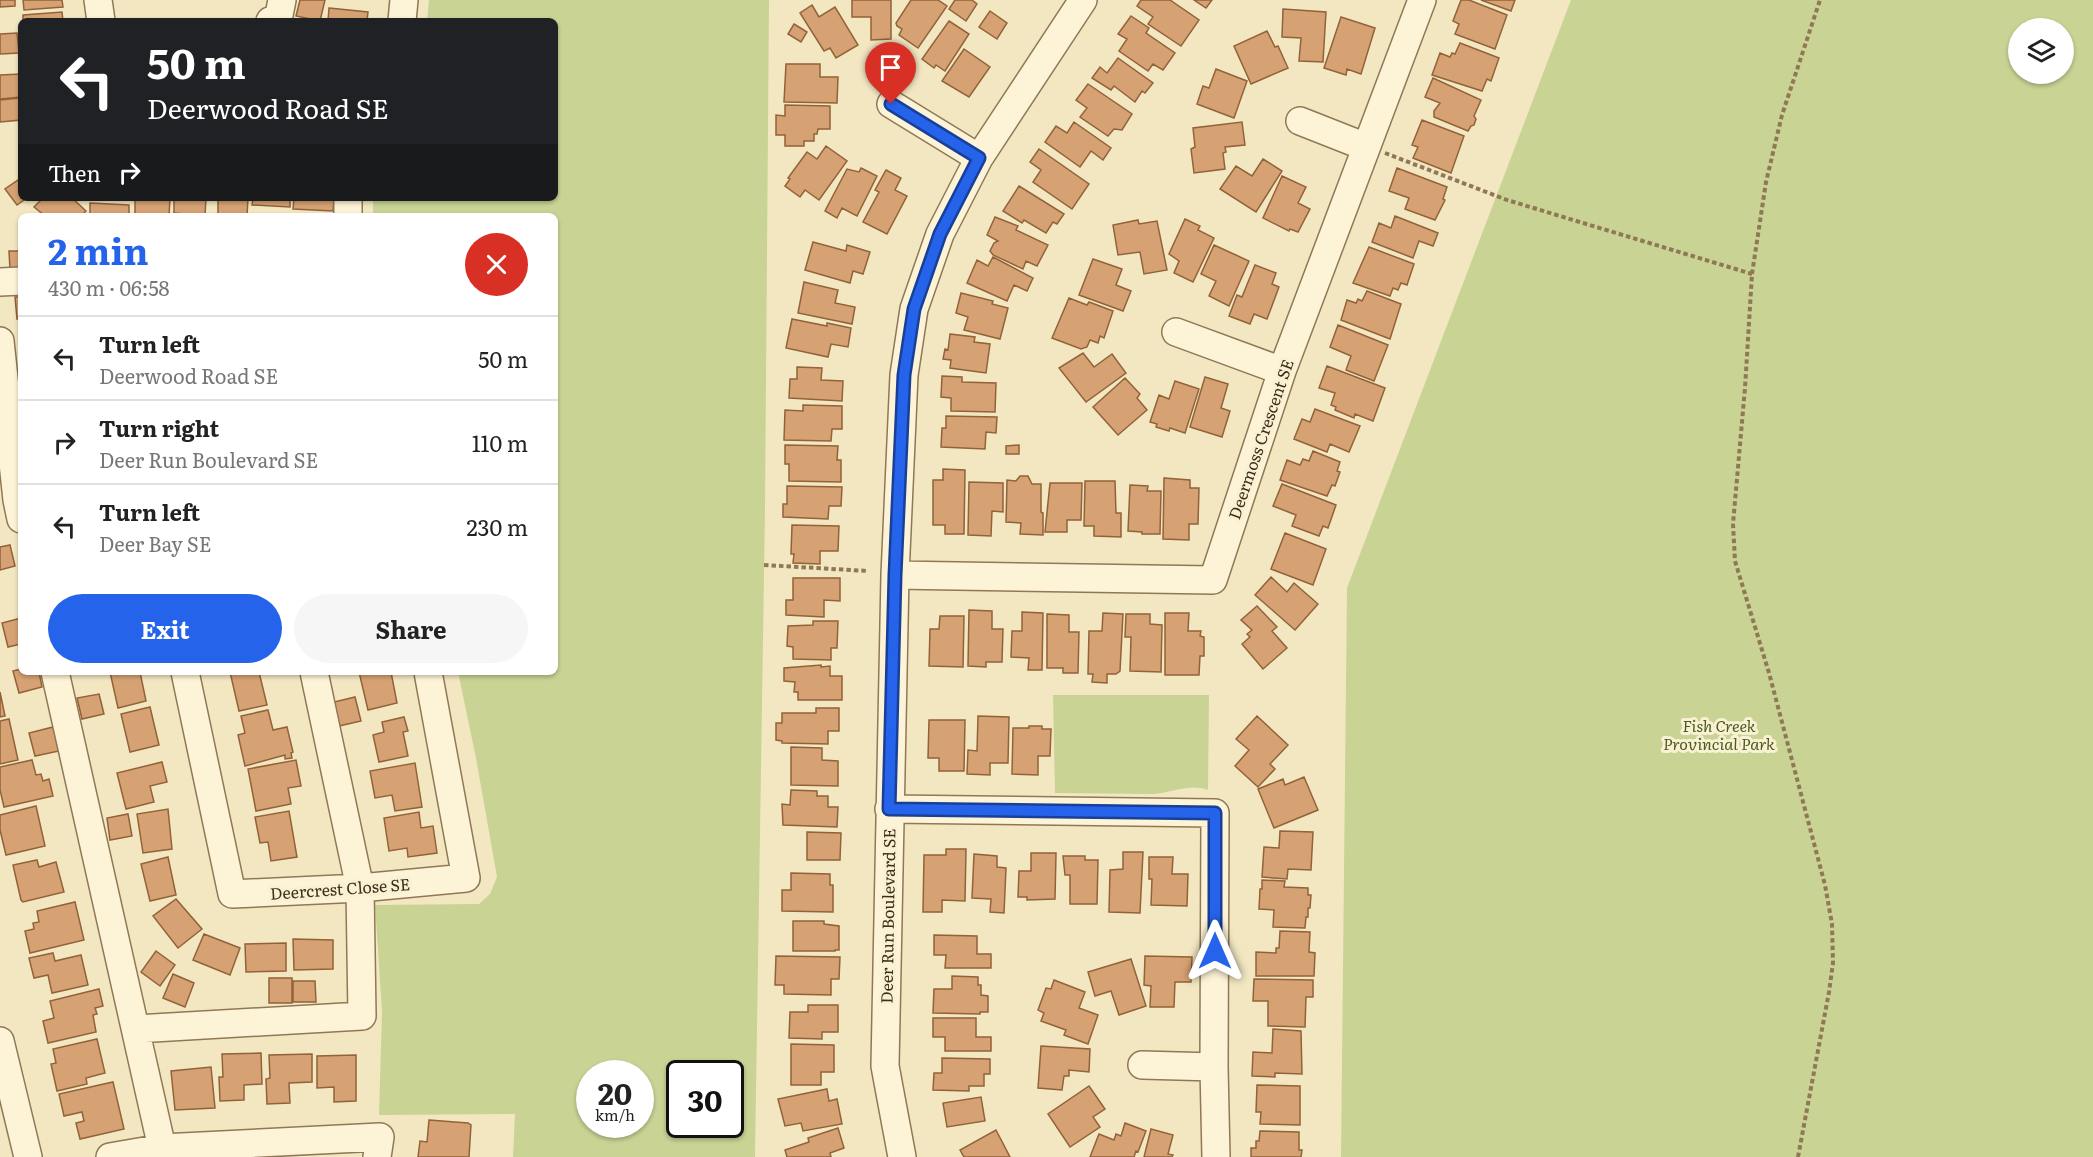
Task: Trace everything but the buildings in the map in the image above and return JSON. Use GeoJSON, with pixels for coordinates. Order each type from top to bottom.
{"type":"FeatureCollection","features":[{"type":"Feature","properties":{"kind":"street"},"geometry":{"type":"LineString","coordinates":[[98,0],[101,18]]}},
{"type":"Feature","properties":{"kind":"street"},"geometry":{"type":"LineString","coordinates":[[278,18],[282,0]]}},
{"type":"Feature","properties":{"kind":"street"},"geometry":{"type":"LineString","coordinates":[[402,18],[404,0]]}},
{"type":"Feature","properties":{"kind":"street","name":"Deer Run Boulevard SE"},"geometry":{"type":"LineString","coordinates":[[902,1157],[885,1066],[895,575],[904,375],[914,309],[940,234],[979,158],[1083,0]]}},
{"type":"Feature","properties":{"kind":"street","name":"Deermoss Crescent SE"},"geometry":{"type":"LineString","coordinates":[[895,575],[1213,580],[1282,371],[1422,0]]}},
{"type":"Feature","properties":{"kind":"street"},"geometry":{"type":"LineString","coordinates":[[891,104],[979,158]]}},
{"type":"Feature","properties":{"kind":"street"},"geometry":{"type":"LineString","coordinates":[[1300,122],[1366,147]]}},
{"type":"Feature","properties":{"kind":"street"},"geometry":{"type":"LineString","coordinates":[[0,282],[18,281]]}},
{"type":"Feature","properties":{"kind":"street"},"geometry":{"type":"LineString","coordinates":[[1176,332],[1282,371]]}},
{"type":"Feature","properties":{"kind":"street"},"geometry":{"type":"LineString","coordinates":[[0,341],[18,505]]}},
{"type":"Feature","properties":{"kind":"street"},"geometry":{"type":"LineString","coordinates":[[56,675],[162,1148]]}},
{"type":"Feature","properties":{"kind":"street","name":"Deercrest Close SE"},"geometry":{"type":"LineString","coordinates":[[186,675],[232,894],[360,888],[466,878],[429,675]]}},
{"type":"Feature","properties":{"kind":"street"},"geometry":{"type":"LineString","coordinates":[[136,1029],[362,1016],[360,888],[315,675]]}},
{"type":"Feature","properties":{"kind":"street"},"geometry":{"type":"LineString","coordinates":[[889,809],[1215,813],[1216,1157]]}},
{"type":"Feature","properties":{"kind":"street"},"geometry":{"type":"LineString","coordinates":[[0,1041],[28,1157]]}},
{"type":"Feature","properties":{"kind":"street"},"geometry":{"type":"LineString","coordinates":[[1142,1065],[1214,1067]]}},
{"type":"Feature","properties":{"kind":"street"},"geometry":{"type":"LineString","coordinates":[[110,1157],[162,1148],[380,1137],[377,1157]]}},
{"type":"Feature","properties":{"kind":"path"},"geometry":{"type":"LineString","coordinates":[[1798,1157],[1803,1123],[1823,1033],[1833,963],[1831,915],[1772,684],[1734,552],[1733,506],[1744,410],[1752,274],[1770,160],[1803,47],[1820,0]]}},
{"type":"Feature","properties":{"kind":"path"},"geometry":{"type":"LineString","coordinates":[[1366,147],[1507,200],[1752,274]]}},
{"type":"Feature","properties":{"kind":"path"},"geometry":{"type":"LineString","coordinates":[[764,565],[868,571]]}},
{"type":"Feature","properties":{"kind":"green space"},"geometry":{"type":"Polygon","coordinates":[[[429,0],[769,0],[765,509],[755,1157],[513,1157],[515,1114],[379,1115],[382,1011],[375,905],[479,904],[490,894],[497,877],[459,675],[558,675],[558,213],[373,213],[373,201],[558,201],[558,18],[427,18],[429,0]]]}},
{"type":"Feature","properties":{"kind":"green space","name":"Fish Creek Provincial Park"},"geometry":{"type":"Polygon","coordinates":[[[1571,0],[2093,0],[2093,1157],[1341,1157],[1347,588],[1571,0]]]}},
{"type":"Feature","properties":{"kind":"green space"},"geometry":{"type":"Polygon","coordinates":[[[1053,695],[1209,695],[1208,790],[1187,788],[1153,794],[1055,793],[1053,695]]]}},
{"type":"Feature","properties":{"kind":"route"},"geometry":{"type":"LineString","coordinates":[[891,104],[979,158],[940,234],[914,309],[904,375],[895,575],[889,809],[1215,813],[1215,951]]}}]}
